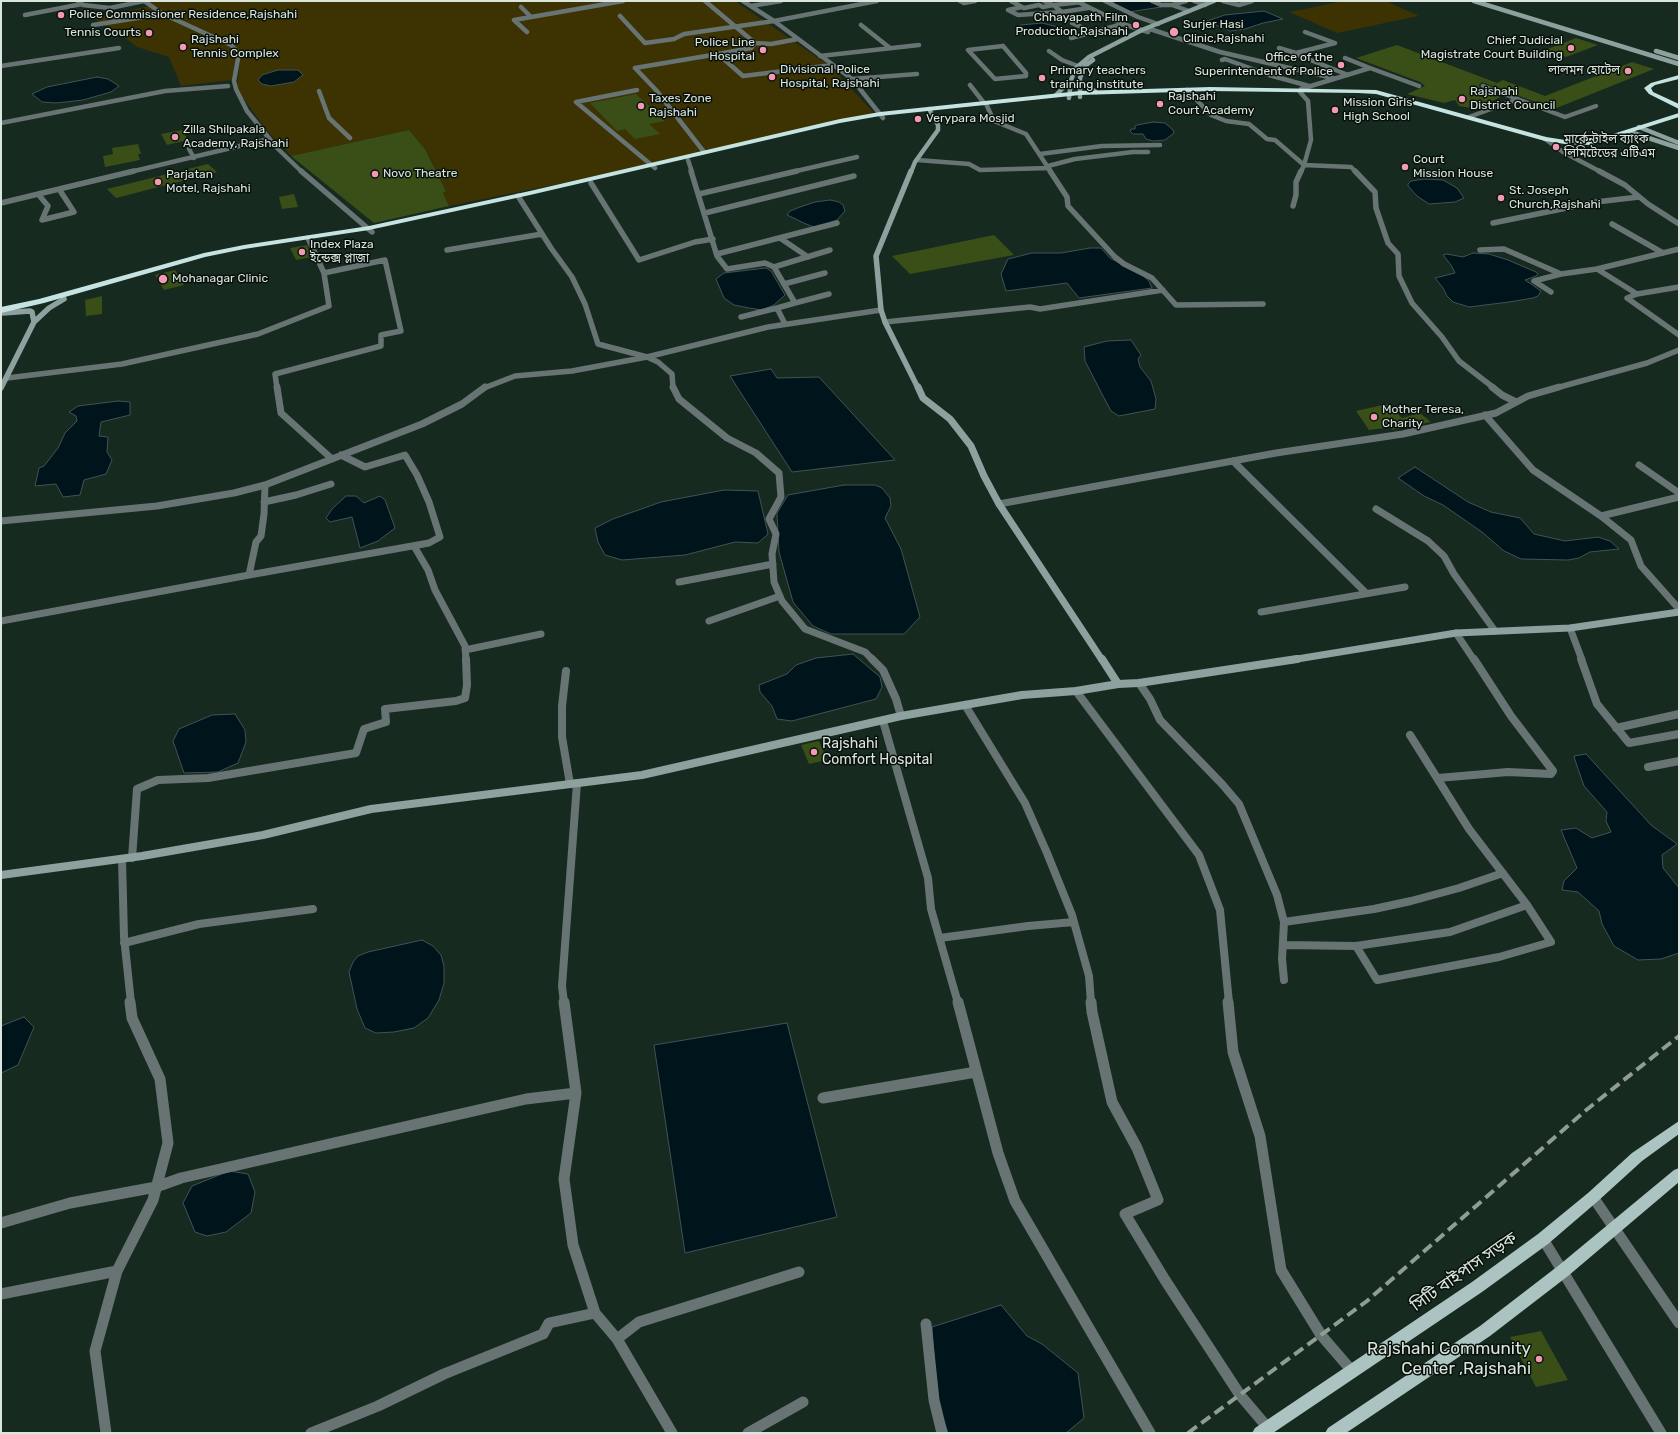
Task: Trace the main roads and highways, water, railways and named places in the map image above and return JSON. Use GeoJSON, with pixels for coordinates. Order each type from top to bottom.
{"type":"FeatureCollection","features":[{"type":"Feature","properties":{"kind":"highway"},"geometry":{"type":"LineString","coordinates":[[1679,78],[1653,84],[1647,88],[1651,93],[1679,107]]}},
{"type":"Feature","properties":{"kind":"highway"},"geometry":{"type":"LineString","coordinates":[[1080,95],[1096,92],[1376,92],[1545,139],[1565,142],[1591,143],[1630,132],[1639,127],[1679,115]]}},
{"type":"Feature","properties":{"kind":"highway"},"geometry":{"type":"LineString","coordinates":[[520,197],[591,183],[704,152],[840,121],[1080,95],[1188,92]]}},
{"type":"Feature","properties":{"kind":"highway"},"geometry":{"type":"LineString","coordinates":[[985,105],[1056,95],[1070,96]]}},
{"type":"Feature","properties":{"kind":"highway"},"geometry":{"type":"LineString","coordinates":[[2,312],[204,255],[370,230],[881,116]]}},
{"type":"Feature","properties":{"kind":"highway"},"geometry":{"type":"LineString","coordinates":[[2,312],[64,299],[200,261],[309,240]]}},
{"type":"Feature","properties":{"kind":"main road","name":"সিটি বাইপাস সড়ক"},"geometry":{"type":"LineString","coordinates":[[1264,1430],[1477,1287],[1543,1239],[1637,1157],[1679,1127]]}},
{"type":"Feature","properties":{"kind":"main road"},"geometry":{"type":"LineString","coordinates":[[1333,1433],[1485,1331],[1563,1270],[1615,1226],[1677,1180]]}},
{"type":"Feature","properties":{"kind":"water"},"geometry":{"type":"Polygon","coordinates":[[[1117,1],[1150,1],[1161,7],[1129,12],[1110,3],[1117,1]]]}},
{"type":"Feature","properties":{"kind":"water"},"geometry":{"type":"Polygon","coordinates":[[[1264,11],[1283,19],[1263,23],[1245,29],[1230,31],[1207,21],[1225,15],[1264,11]]]}},
{"type":"Feature","properties":{"kind":"water"},"geometry":{"type":"Polygon","coordinates":[[[1042,23],[1058,27],[1061,30],[1060,32],[1048,35],[1033,35],[1022,34],[1016,29],[1021,25],[1042,23]]]}},
{"type":"Feature","properties":{"kind":"water"},"geometry":{"type":"Polygon","coordinates":[[[278,70],[298,70],[303,75],[294,82],[271,86],[262,84],[258,80],[262,75],[278,70]]]}},
{"type":"Feature","properties":{"kind":"water"},"geometry":{"type":"Polygon","coordinates":[[[97,77],[108,79],[119,86],[111,92],[83,100],[56,103],[42,102],[32,94],[47,87],[97,77]]]}},
{"type":"Feature","properties":{"kind":"water"},"geometry":{"type":"Polygon","coordinates":[[[1153,122],[1165,123],[1173,130],[1174,133],[1165,140],[1153,141],[1146,139],[1143,134],[1133,134],[1130,131],[1131,129],[1135,129],[1135,126],[1137,125],[1153,122]]]}},
{"type":"Feature","properties":{"kind":"water"},"geometry":{"type":"Polygon","coordinates":[[[1424,179],[1443,180],[1457,188],[1464,198],[1455,202],[1429,204],[1417,196],[1408,186],[1411,181],[1424,179]]]}},
{"type":"Feature","properties":{"kind":"water"},"geometry":{"type":"Polygon","coordinates":[[[830,200],[839,202],[843,205],[845,211],[837,220],[822,226],[814,227],[787,215],[790,211],[800,207],[815,202],[830,200]]]}},
{"type":"Feature","properties":{"kind":"water"},"geometry":{"type":"Polygon","coordinates":[[[1090,248],[1101,248],[1110,258],[1141,274],[1149,281],[1152,288],[1079,298],[1067,283],[1006,291],[1001,274],[1008,259],[1032,253],[1061,253],[1090,248]]]}},
{"type":"Feature","properties":{"kind":"water"},"geometry":{"type":"Polygon","coordinates":[[[1473,253],[1489,254],[1536,272],[1538,274],[1536,276],[1525,280],[1541,291],[1538,296],[1509,302],[1469,307],[1453,302],[1435,278],[1455,273],[1443,255],[1447,254],[1463,257],[1473,253]]]}},
{"type":"Feature","properties":{"kind":"water"},"geometry":{"type":"Polygon","coordinates":[[[766,268],[771,271],[785,295],[774,305],[762,310],[734,305],[724,298],[716,279],[724,273],[766,268]]]}},
{"type":"Feature","properties":{"kind":"water"},"geometry":{"type":"Polygon","coordinates":[[[1131,340],[1141,355],[1138,359],[1140,367],[1151,381],[1156,399],[1155,409],[1119,416],[1111,411],[1085,361],[1084,347],[1107,341],[1131,340]]]}},
{"type":"Feature","properties":{"kind":"water"},"geometry":{"type":"Polygon","coordinates":[[[771,369],[777,378],[819,377],[895,460],[792,472],[730,376],[771,369]]]}},
{"type":"Feature","properties":{"kind":"water"},"geometry":{"type":"Polygon","coordinates":[[[118,401],[130,402],[130,415],[101,422],[99,436],[108,437],[107,452],[112,460],[106,474],[84,480],[80,495],[63,497],[56,484],[35,486],[39,468],[44,466],[58,448],[65,433],[77,421],[76,416],[69,412],[78,406],[118,401]]]}},
{"type":"Feature","properties":{"kind":"water"},"geometry":{"type":"Polygon","coordinates":[[[1415,467],[1468,502],[1491,512],[1520,518],[1534,534],[1565,541],[1598,537],[1610,541],[1619,549],[1590,552],[1579,558],[1568,560],[1521,559],[1504,551],[1482,532],[1443,505],[1424,496],[1398,478],[1415,467]]]}},
{"type":"Feature","properties":{"kind":"water"},"geometry":{"type":"Polygon","coordinates":[[[844,485],[875,485],[882,488],[890,498],[891,506],[885,518],[901,549],[920,617],[904,634],[831,634],[813,626],[793,602],[779,552],[777,513],[788,495],[844,485]]]}},
{"type":"Feature","properties":{"kind":"water"},"geometry":{"type":"Polygon","coordinates":[[[724,490],[758,491],[768,534],[758,543],[735,542],[685,555],[622,560],[605,555],[598,542],[595,528],[613,519],[661,502],[724,490]]]}},
{"type":"Feature","properties":{"kind":"water"},"geometry":{"type":"Polygon","coordinates":[[[346,496],[356,496],[364,503],[380,496],[385,500],[395,528],[378,541],[360,548],[352,517],[330,522],[326,518],[332,509],[346,496]]]}},
{"type":"Feature","properties":{"kind":"water"},"geometry":{"type":"Polygon","coordinates":[[[853,654],[880,677],[882,687],[876,699],[792,721],[777,719],[772,706],[760,692],[759,685],[787,674],[796,665],[816,658],[853,654]]]}},
{"type":"Feature","properties":{"kind":"water"},"geometry":{"type":"Polygon","coordinates":[[[235,714],[245,730],[246,742],[238,763],[218,772],[184,773],[173,741],[179,729],[212,715],[235,714]]]}},
{"type":"Feature","properties":{"kind":"water"},"geometry":{"type":"Polygon","coordinates":[[[1586,754],[1651,825],[1677,844],[1662,855],[1663,868],[1679,888],[1679,953],[1661,959],[1638,960],[1614,946],[1602,924],[1599,911],[1578,892],[1562,890],[1564,881],[1577,868],[1561,830],[1576,828],[1592,838],[1611,832],[1606,821],[1607,812],[1584,786],[1575,760],[1574,756],[1586,754]]]}},
{"type":"Feature","properties":{"kind":"water"},"geometry":{"type":"Polygon","coordinates":[[[422,940],[433,946],[441,955],[444,966],[444,983],[439,1000],[428,1018],[414,1028],[394,1032],[376,1033],[365,1028],[357,1009],[349,972],[353,962],[358,956],[368,952],[422,940]]]}},
{"type":"Feature","properties":{"kind":"water"},"geometry":{"type":"Polygon","coordinates":[[[24,1017],[34,1027],[18,1065],[1,1073],[1,1026],[24,1017]]]}},
{"type":"Feature","properties":{"kind":"water"},"geometry":{"type":"Polygon","coordinates":[[[787,1023],[837,1217],[685,1253],[654,1045],[787,1023]]]}},
{"type":"Feature","properties":{"kind":"water"},"geometry":{"type":"Polygon","coordinates":[[[229,1171],[248,1174],[255,1192],[251,1213],[226,1232],[207,1236],[195,1232],[183,1203],[192,1186],[229,1171]]]}},
{"type":"Feature","properties":{"kind":"water"},"geometry":{"type":"Polygon","coordinates":[[[1001,1305],[1027,1336],[1042,1344],[1078,1373],[1084,1418],[1066,1433],[948,1433],[937,1401],[932,1327],[1001,1305]]]}},
{"type":"Feature","properties":{"kind":"railway"},"geometry":{"type":"LineString","coordinates":[[1188,1433],[1367,1301],[1585,1111],[1679,1036]]}},
{"type":"Feature","properties":{"kind":"place","name":"Police Commissioner Residence,Rajshahi"},"geometry":{"type":"Point","coordinates":[61,15]}},
{"type":"Feature","properties":{"kind":"place","name":"Chhayapath Film Production,Rajshahi"},"geometry":{"type":"Point","coordinates":[1136,25]}},
{"type":"Feature","properties":{"kind":"place","name":"Surjer Hasi Clinic,Rajshahi"},"geometry":{"type":"Point","coordinates":[1174,32]}},
{"type":"Feature","properties":{"kind":"place","name":"Tennis Courts"},"geometry":{"type":"Point","coordinates":[149,33]}},
{"type":"Feature","properties":{"kind":"place","name":"Rajshahi Tennis Complex"},"geometry":{"type":"Point","coordinates":[183,47]}},
{"type":"Feature","properties":{"kind":"place","name":"Chief Judicial Magistrate Court Building"},"geometry":{"type":"Point","coordinates":[1571,48]}},
{"type":"Feature","properties":{"kind":"place","name":"Police Line Hospital"},"geometry":{"type":"Point","coordinates":[763,50]}},
{"type":"Feature","properties":{"kind":"place","name":"Office of the Superintendent of Police"},"geometry":{"type":"Point","coordinates":[1341,65]}},
{"type":"Feature","properties":{"kind":"place","name":"লালমন হোটেল"},"geometry":{"type":"Point","coordinates":[1628,71]}},
{"type":"Feature","properties":{"kind":"place","name":"Divisional Police Hospital, Rajshahi"},"geometry":{"type":"Point","coordinates":[772,77]}},
{"type":"Feature","properties":{"kind":"place","name":"Primary teachers training institute"},"geometry":{"type":"Point","coordinates":[1042,78]}},
{"type":"Feature","properties":{"kind":"place","name":"Rajshahi District Council"},"geometry":{"type":"Point","coordinates":[1462,99]}},
{"type":"Feature","properties":{"kind":"place","name":"Rajshahi Court Academy"},"geometry":{"type":"Point","coordinates":[1160,104]}},
{"type":"Feature","properties":{"kind":"place","name":"Taxes Zone Rajshahi"},"geometry":{"type":"Point","coordinates":[641,106]}},
{"type":"Feature","properties":{"kind":"place","name":"Mission Girls' High School"},"geometry":{"type":"Point","coordinates":[1335,110]}},
{"type":"Feature","properties":{"kind":"place","name":"Verypara Mosjid"},"geometry":{"type":"Point","coordinates":[918,119]}},
{"type":"Feature","properties":{"kind":"place","name":"Zilla Shilpakala Academy, Rajshahi"},"geometry":{"type":"Point","coordinates":[175,137]}},
{"type":"Feature","properties":{"kind":"place","name":"মার্কেন্টাইল ব্যাংক লিমিটেডের এটিএম"},"geometry":{"type":"Point","coordinates":[1556,147]}},
{"type":"Feature","properties":{"kind":"place","name":"Court Mission House"},"geometry":{"type":"Point","coordinates":[1405,167]}},
{"type":"Feature","properties":{"kind":"place","name":"Novo Theatre"},"geometry":{"type":"Point","coordinates":[375,174]}},
{"type":"Feature","properties":{"kind":"place","name":"Parjatan Motel, Rajshahi"},"geometry":{"type":"Point","coordinates":[158,182]}},
{"type":"Feature","properties":{"kind":"place","name":"St. Joseph Church,Rajshahi"},"geometry":{"type":"Point","coordinates":[1501,198]}},
{"type":"Feature","properties":{"kind":"place","name":"Index Plaza ইন্ডেক্স প্লাজা"},"geometry":{"type":"Point","coordinates":[302,252]}},
{"type":"Feature","properties":{"kind":"place","name":"Mohanagar Clinic"},"geometry":{"type":"Point","coordinates":[163,279]}},
{"type":"Feature","properties":{"kind":"place","name":"Mother Teresa, Charity"},"geometry":{"type":"Point","coordinates":[1374,417]}},
{"type":"Feature","properties":{"kind":"place","name":"Rajshahi Comfort Hospital"},"geometry":{"type":"Point","coordinates":[814,752]}},
{"type":"Feature","properties":{"kind":"place","name":"Rajshahi Community Center ,Rajshahi"},"geometry":{"type":"Point","coordinates":[1539,1359]}}]}
